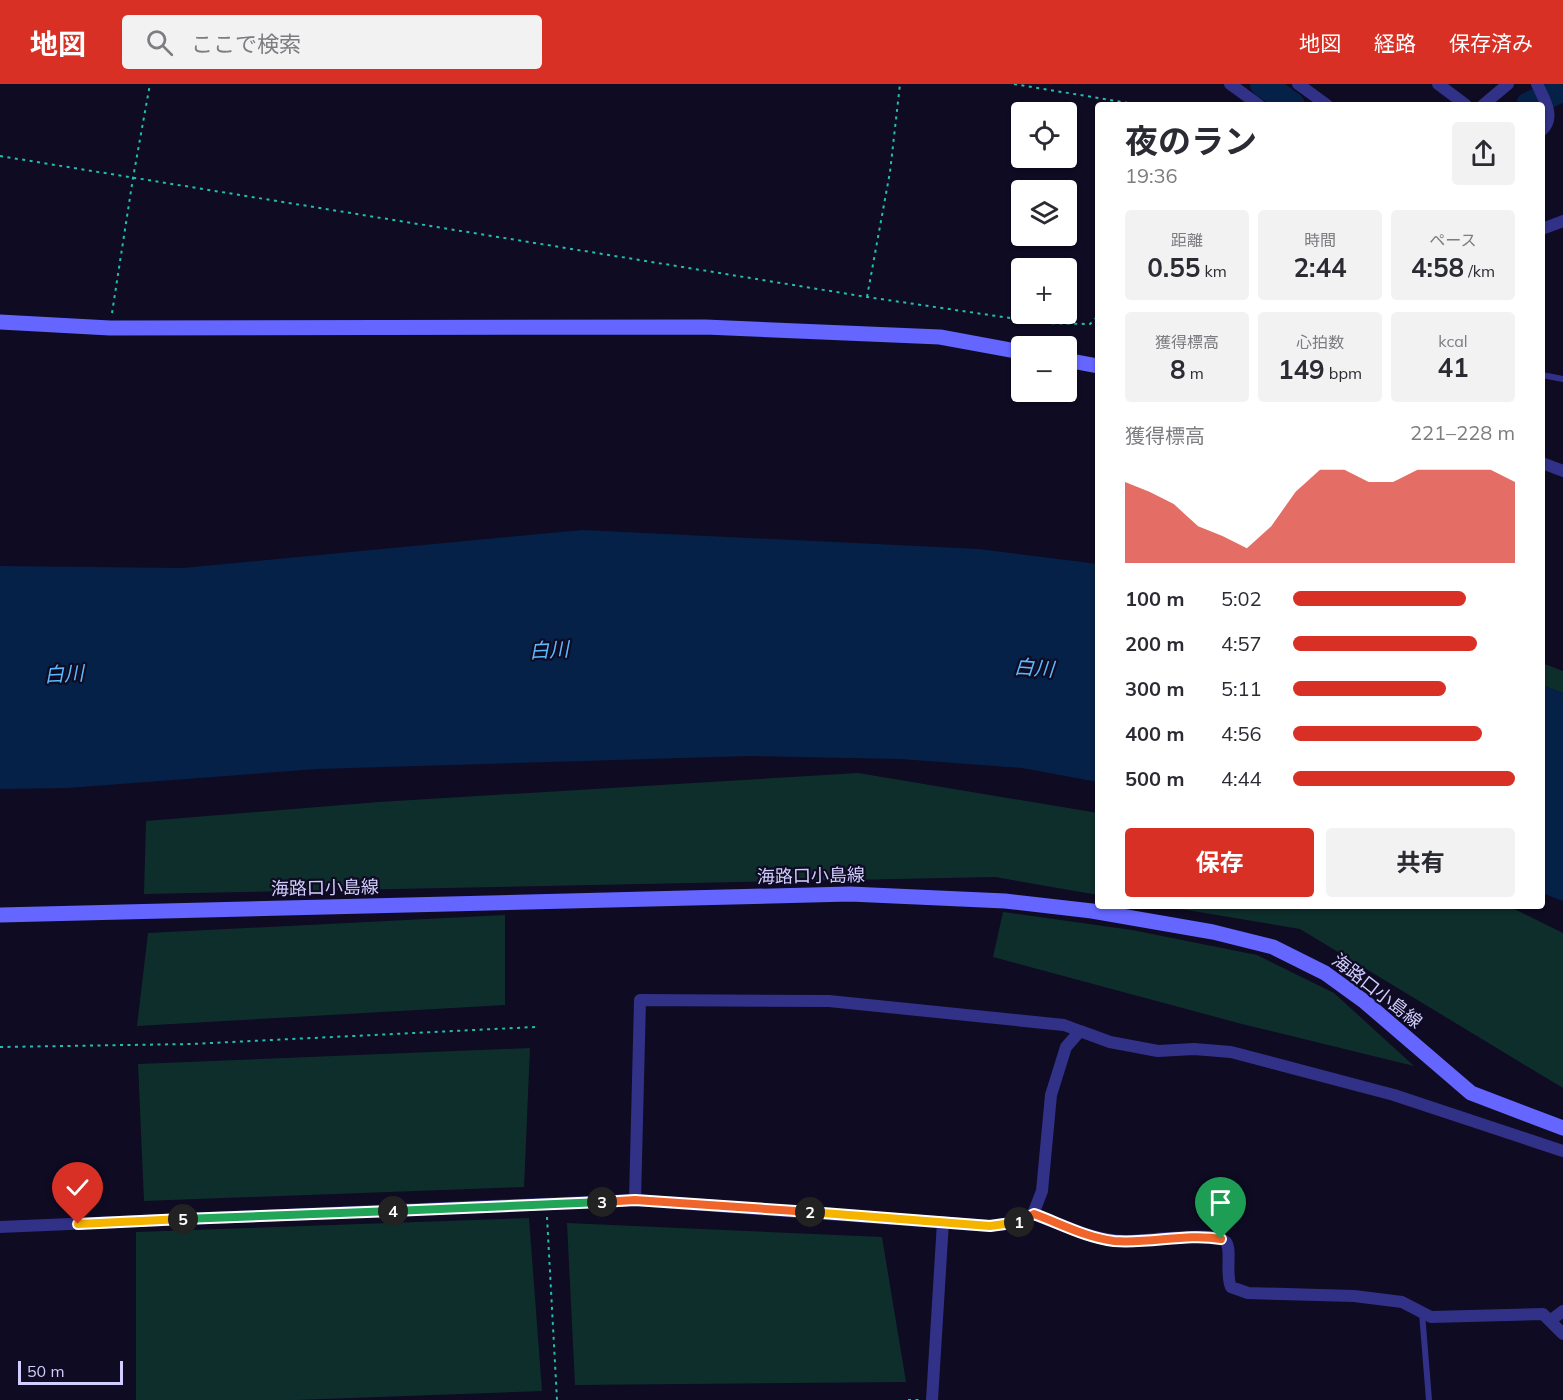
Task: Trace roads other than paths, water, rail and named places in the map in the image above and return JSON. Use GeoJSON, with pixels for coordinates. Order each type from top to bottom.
{"type":"FeatureCollection","features":[{"type":"Feature","properties":{"kind":"main road"},"geometry":{"type":"LineString","coordinates":[[0,322],[110,328],[705,327],[940,337],[1011,350]]}},
{"type":"Feature","properties":{"kind":"main road"},"geometry":{"type":"LineString","coordinates":[[1077,362],[1095,365]]}},
{"type":"Feature","properties":{"kind":"main road","name":"海路口小島線"},"geometry":{"type":"LineString","coordinates":[[0,915],[850,894],[1005,901],[1092,911],[1214,932],[1273,947],[1325,973],[1365,1002],[1472,1093],[1563,1128]]}},
{"type":"Feature","properties":{"kind":"street"},"geometry":{"type":"LineString","coordinates":[[1230,84],[1255,102]]}},
{"type":"Feature","properties":{"kind":"street"},"geometry":{"type":"LineString","coordinates":[[1298,84],[1323,102]]}},
{"type":"Feature","properties":{"kind":"street"},"geometry":{"type":"LineString","coordinates":[[1438,84],[1462,102]]}},
{"type":"Feature","properties":{"kind":"street"},"geometry":{"type":"LineString","coordinates":[[1487,102],[1508,84]]}},
{"type":"Feature","properties":{"kind":"street"},"geometry":{"type":"LineString","coordinates":[[1537,84],[1549,109],[1545,127]]}},
{"type":"Feature","properties":{"kind":"street"},"geometry":{"type":"LineString","coordinates":[[1545,228],[1563,221]]}},
{"type":"Feature","properties":{"kind":"street"},"geometry":{"type":"LineString","coordinates":[[1545,464],[1563,471]]}},
{"type":"Feature","properties":{"kind":"street"},"geometry":{"type":"LineString","coordinates":[[635,1200],[640,1000],[829,1001],[1064,1024],[1110,1042],[1158,1051],[1194,1049],[1231,1052],[1394,1095],[1563,1151]]}},
{"type":"Feature","properties":{"kind":"street"},"geometry":{"type":"LineString","coordinates":[[0,1227],[635,1200],[990,1226],[1021,1222],[1034,1214],[1042,1191],[1051,1095],[1066,1047],[1080,1031]]}},
{"type":"Feature","properties":{"kind":"street"},"geometry":{"type":"LineString","coordinates":[[1034,1214],[1092,1236],[1113,1241],[1196,1237],[1221,1239],[1227,1243],[1228,1249],[1227,1279],[1231,1287],[1239,1291],[1354,1296],[1402,1302],[1431,1317],[1543,1314],[1563,1334]]}},
{"type":"Feature","properties":{"kind":"street"},"geometry":{"type":"LineString","coordinates":[[932,1400],[943,1222]]}},
{"type":"Feature","properties":{"kind":"street"},"geometry":{"type":"LineString","coordinates":[[1551,1320],[1563,1311]]}},
{"type":"Feature","properties":{"kind":"lane"},"geometry":{"type":"LineString","coordinates":[[1545,376],[1563,379]]}},
{"type":"Feature","properties":{"kind":"lane"},"geometry":{"type":"LineString","coordinates":[[1422,1313],[1429,1400]]}},
{"type":"Feature","properties":{"kind":"water","name":"白川"},"geometry":{"type":"Polygon","coordinates":[[[582,530],[979,549],[1095,564],[1095,781],[1022,768],[900,759],[749,756],[317,769],[67,788],[0,789],[0,566],[183,568],[582,530]]]}},
{"type":"Feature","properties":{"kind":"water"},"geometry":{"type":"Polygon","coordinates":[[[1545,686],[1563,693],[1563,901],[1545,894],[1545,686]]]}},
{"type":"Feature","properties":{"kind":"waterway"},"geometry":{"type":"LineString","coordinates":[[1263,84],[1288,102]]}},
{"type":"Feature","properties":{"kind":"waterway"},"geometry":{"type":"LineString","coordinates":[[1535,102],[1563,88]]}}]}
